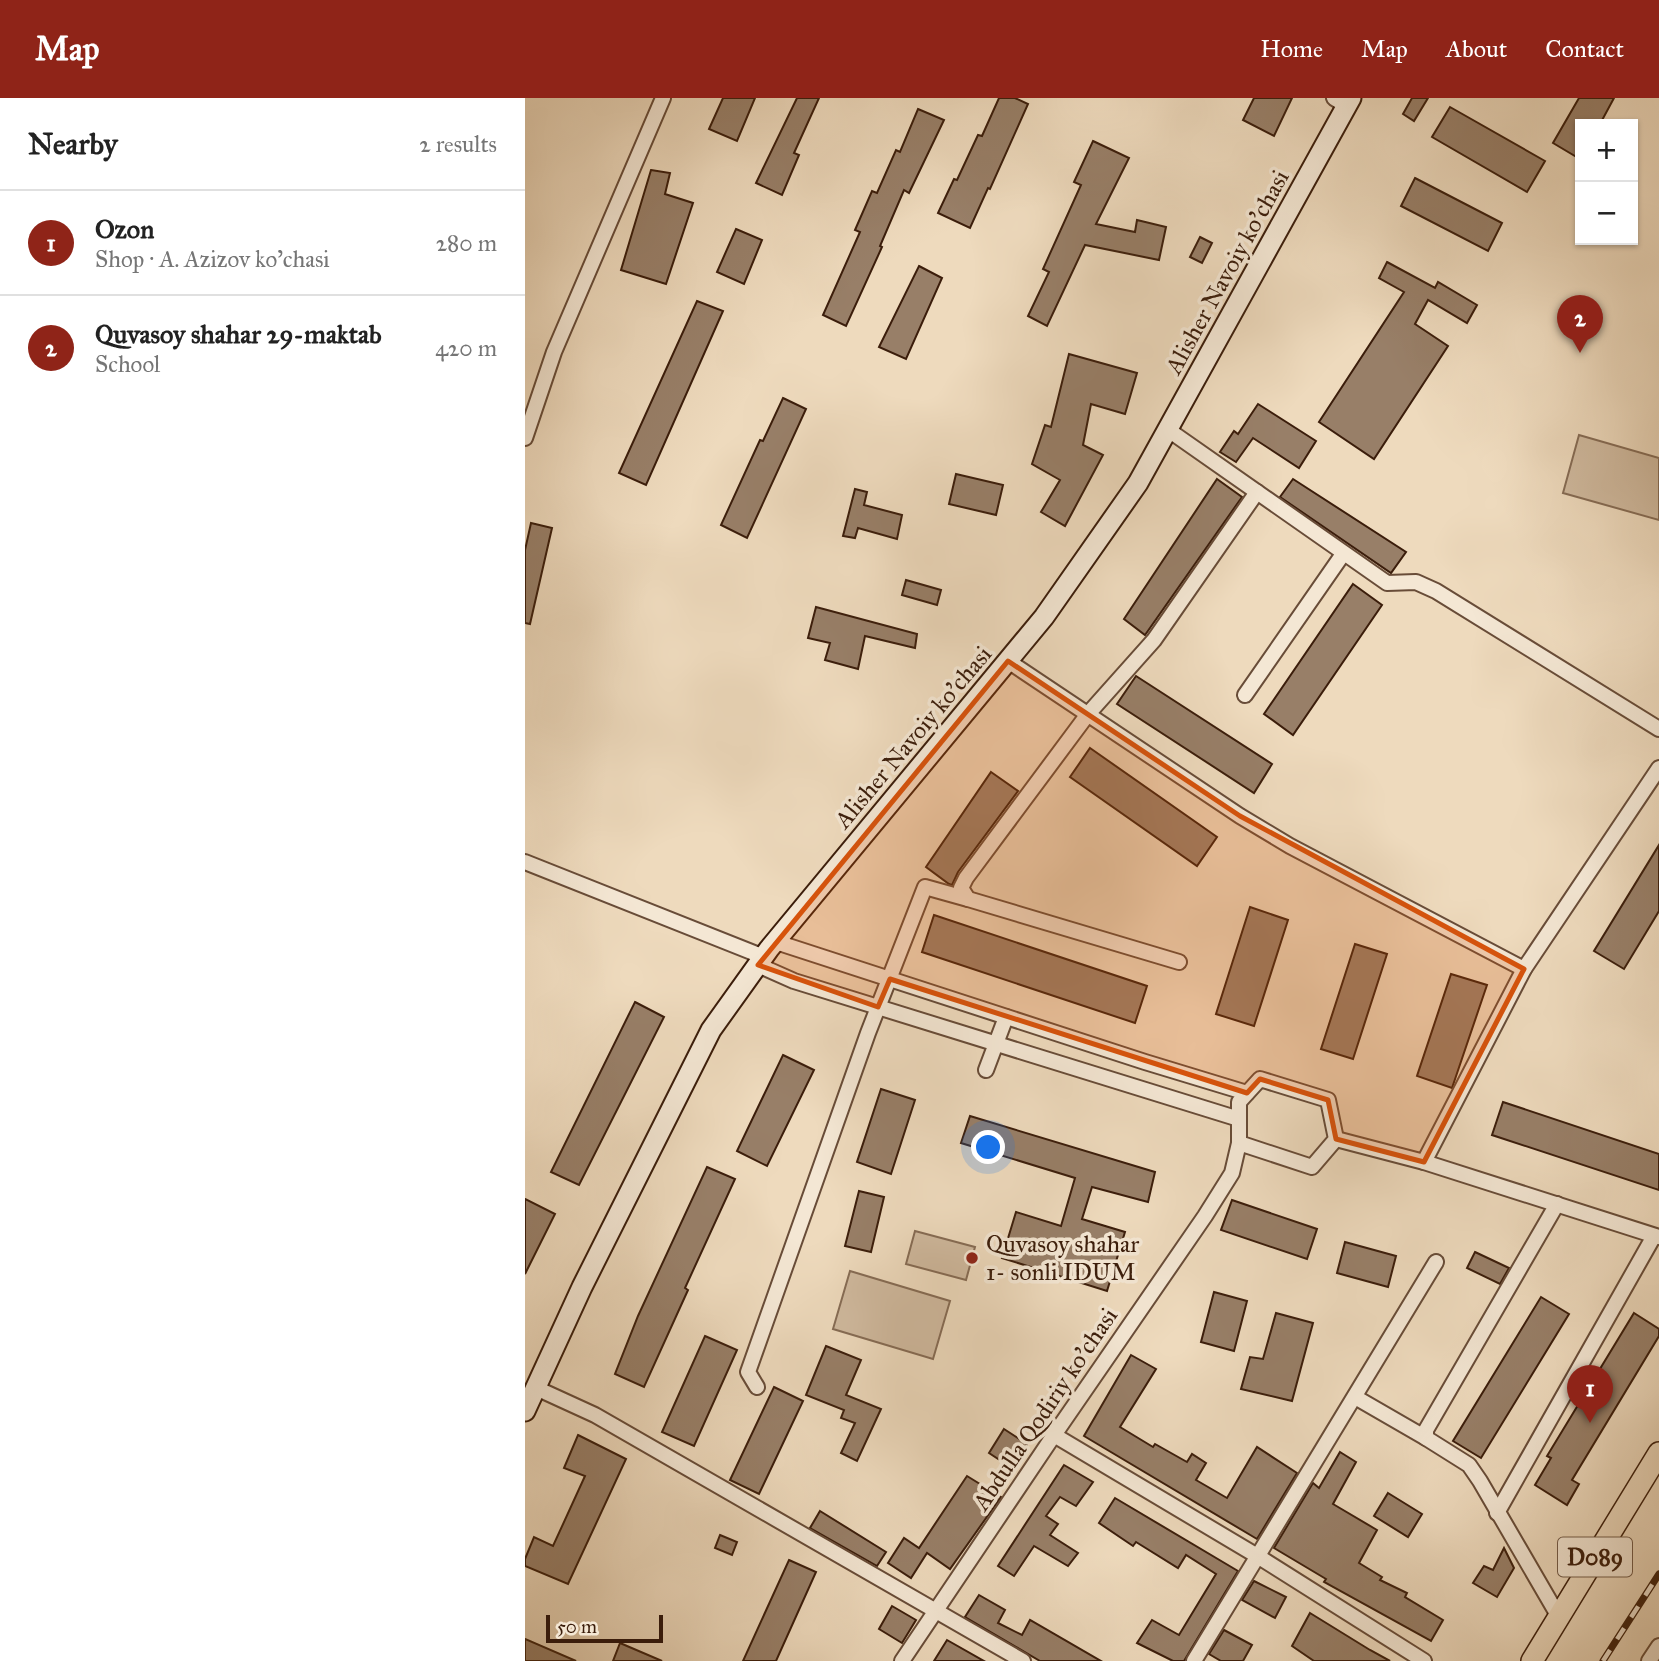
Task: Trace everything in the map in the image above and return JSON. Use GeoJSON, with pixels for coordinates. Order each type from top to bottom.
{"type":"FeatureCollection","features":[{"type":"Feature","properties":{"kind":"main road","name":"D089"},"geometry":{"type":"LineString","coordinates":[[1532,1661],[1659,1453]]}},
{"type":"Feature","properties":{"kind":"street"},"geometry":{"type":"LineString","coordinates":[[525,438],[555,352],[663,98]]}},
{"type":"Feature","properties":{"kind":"street","name":"Alisher Navoiy ko'chasi"},"geometry":{"type":"LineString","coordinates":[[525,1411],[582,1287],[711,1030],[766,954],[1044,617],[1138,482],[1344,101]]}},
{"type":"Feature","properties":{"kind":"street"},"geometry":{"type":"LineString","coordinates":[[1167,429],[1387,583],[1416,582],[1436,591],[1659,729]]}},
{"type":"Feature","properties":{"kind":"street"},"geometry":{"type":"LineString","coordinates":[[968,899],[961,888],[966,878],[1088,715],[1154,639],[1257,492]]}},
{"type":"Feature","properties":{"kind":"street"},"geometry":{"type":"LineString","coordinates":[[1245,695],[1343,554]]}},
{"type":"Feature","properties":{"kind":"street"},"geometry":{"type":"LineString","coordinates":[[1008,661],[1235,813],[1290,846],[1524,969]]}},
{"type":"Feature","properties":{"kind":"street"},"geometry":{"type":"LineString","coordinates":[[1424,1162],[1524,969],[1659,768]]}},
{"type":"Feature","properties":{"kind":"street"},"geometry":{"type":"LineString","coordinates":[[525,862],[766,954],[890,979],[1247,1093]]}},
{"type":"Feature","properties":{"kind":"street"},"geometry":{"type":"LineString","coordinates":[[757,1387],[748,1373],[878,1007],[925,887],[1179,962]]}},
{"type":"Feature","properties":{"kind":"street"},"geometry":{"type":"LineString","coordinates":[[766,954],[794,981],[1239,1119]]}},
{"type":"Feature","properties":{"kind":"street"},"geometry":{"type":"LineString","coordinates":[[986,1070],[1006,1017]]}},
{"type":"Feature","properties":{"kind":"street"},"geometry":{"type":"LineString","coordinates":[[1260,1079],[1328,1100],[1336,1139],[1312,1167],[1239,1143],[1239,1102],[1260,1079]]}},
{"type":"Feature","properties":{"kind":"street"},"geometry":{"type":"LineString","coordinates":[[1336,1139],[1424,1162],[1657,1237],[1497,1513]]}},
{"type":"Feature","properties":{"kind":"street","name":"Abdulla Qodiriy ko'chasi"},"geometry":{"type":"LineString","coordinates":[[902,1661],[1205,1216],[1232,1173],[1239,1143]]}},
{"type":"Feature","properties":{"kind":"street"},"geometry":{"type":"LineString","coordinates":[[1426,1438],[1426,1430],[1557,1204]]}},
{"type":"Feature","properties":{"kind":"street"},"geometry":{"type":"LineString","coordinates":[[1194,1661],[1436,1262]]}},
{"type":"Feature","properties":{"kind":"street"},"geometry":{"type":"LineString","coordinates":[[535,1388],[595,1415],[1023,1661]]}},
{"type":"Feature","properties":{"kind":"street"},"geometry":{"type":"LineString","coordinates":[[1355,1397],[1469,1465],[1559,1617]]}},
{"type":"Feature","properties":{"kind":"street"},"geometry":{"type":"LineString","coordinates":[[1054,1435],[1259,1557],[1423,1661]]}},
{"type":"Feature","properties":{"kind":"street"},"geometry":{"type":"LineString","coordinates":[[1649,1661],[1659,1646]]}},
{"type":"Feature","properties":{"kind":"highlighted area"},"geometry":{"type":"Polygon","coordinates":[[[1008,661],[1240,816],[1524,969],[1424,1162],[1336,1139],[1328,1100],[1260,1079],[1247,1093],[890,979],[878,1007],[758,965],[1008,661]]]}},
{"type":"Feature","properties":{"kind":"shaded area"},"geometry":{"type":"Polygon","coordinates":[[[1579,435],[1659,458],[1659,520],[1563,493],[1579,435]]]}},
{"type":"Feature","properties":{"kind":"shaded area"},"geometry":{"type":"Polygon","coordinates":[[[915,1231],[975,1247],[966,1280],[906,1264],[915,1231]]]}},
{"type":"Feature","properties":{"kind":"shaded area"},"geometry":{"type":"Polygon","coordinates":[[[850,1271],[950,1301],[933,1359],[833,1329],[850,1271]]]}},
{"type":"Feature","properties":{"kind":"building"},"geometry":{"type":"Polygon","coordinates":[[[723,98],[755,98],[737,141],[709,129],[723,98]]]}},
{"type":"Feature","properties":{"kind":"building"},"geometry":{"type":"Polygon","coordinates":[[[797,98],[819,98],[794,153],[799,155],[782,195],[756,183],[797,98]]]}},
{"type":"Feature","properties":{"kind":"building"},"geometry":{"type":"Polygon","coordinates":[[[999,98],[1015,98],[1028,104],[970,228],[938,213],[978,135],[982,136],[999,98]]]}},
{"type":"Feature","properties":{"kind":"building"},"geometry":{"type":"Polygon","coordinates":[[[1254,98],[1292,98],[1274,136],[1243,120],[1254,98]]]}},
{"type":"Feature","properties":{"kind":"building"},"geometry":{"type":"Polygon","coordinates":[[[1412,98],[1428,98],[1414,121],[1403,114],[1412,98]]]}},
{"type":"Feature","properties":{"kind":"building"},"geometry":{"type":"Polygon","coordinates":[[[1579,98],[1614,98],[1603,119],[1575,119],[1575,156],[1553,143],[1579,98]]]}},
{"type":"Feature","properties":{"kind":"building"},"geometry":{"type":"Polygon","coordinates":[[[1450,107],[1545,161],[1527,192],[1432,137],[1450,107]]]}},
{"type":"Feature","properties":{"kind":"building"},"geometry":{"type":"Polygon","coordinates":[[[918,109],[944,120],[909,193],[904,190],[880,246],[882,247],[846,326],[823,315],[860,232],[855,230],[872,191],[877,193],[896,150],[900,152],[918,109]]]}},
{"type":"Feature","properties":{"kind":"building"},"geometry":{"type":"Polygon","coordinates":[[[1093,141],[1129,158],[1096,224],[1135,232],[1137,220],[1166,227],[1159,260],[1085,245],[1047,326],[1028,316],[1049,272],[1043,269],[1081,185],[1074,182],[1093,141]]]}},
{"type":"Feature","properties":{"kind":"building"},"geometry":{"type":"Polygon","coordinates":[[[651,170],[670,173],[665,194],[693,203],[666,284],[621,270],[651,170]]]}},
{"type":"Feature","properties":{"kind":"building"},"geometry":{"type":"Polygon","coordinates":[[[1415,178],[1502,223],[1488,251],[1401,206],[1415,178]]]}},
{"type":"Feature","properties":{"kind":"building"},"geometry":{"type":"Polygon","coordinates":[[[736,229],[762,240],[744,284],[717,272],[736,229]]]}},
{"type":"Feature","properties":{"kind":"building"},"geometry":{"type":"Polygon","coordinates":[[[1200,237],[1212,243],[1202,263],[1190,257],[1200,237]]]}},
{"type":"Feature","properties":{"kind":"building"},"geometry":{"type":"Polygon","coordinates":[[[1387,262],[1435,288],[1438,282],[1477,305],[1467,323],[1428,300],[1415,324],[1448,346],[1374,459],[1319,422],[1404,292],[1379,278],[1387,262]]]}},
{"type":"Feature","properties":{"kind":"building"},"geometry":{"type":"Polygon","coordinates":[[[919,266],[942,278],[906,359],[879,347],[919,266]]]}},
{"type":"Feature","properties":{"kind":"building"},"geometry":{"type":"Polygon","coordinates":[[[697,301],[723,311],[646,485],[619,473],[697,301]]]}},
{"type":"Feature","properties":{"kind":"building"},"geometry":{"type":"Polygon","coordinates":[[[1069,354],[1137,373],[1125,414],[1091,404],[1083,445],[1103,455],[1065,526],[1041,512],[1060,480],[1032,464],[1045,425],[1051,427],[1069,354]]]}},
{"type":"Feature","properties":{"kind":"building"},"geometry":{"type":"Polygon","coordinates":[[[783,398],[806,409],[747,538],[721,525],[760,440],[763,441],[783,398]]]}},
{"type":"Feature","properties":{"kind":"building"},"geometry":{"type":"Polygon","coordinates":[[[1258,404],[1316,441],[1299,468],[1253,438],[1236,462],[1220,452],[1234,431],[1238,434],[1258,404]]]}},
{"type":"Feature","properties":{"kind":"building"},"geometry":{"type":"Polygon","coordinates":[[[956,474],[1003,485],[996,515],[949,504],[956,474]]]}},
{"type":"Feature","properties":{"kind":"building"},"geometry":{"type":"Polygon","coordinates":[[[1217,479],[1242,497],[1145,635],[1124,619],[1217,479]]]}},
{"type":"Feature","properties":{"kind":"building"},"geometry":{"type":"Polygon","coordinates":[[[1293,479],[1406,552],[1391,573],[1280,497],[1293,479]]]}},
{"type":"Feature","properties":{"kind":"building"},"geometry":{"type":"Polygon","coordinates":[[[855,489],[867,492],[864,505],[902,515],[897,539],[858,528],[855,538],[843,536],[855,489]]]}},
{"type":"Feature","properties":{"kind":"building"},"geometry":{"type":"Polygon","coordinates":[[[531,523],[552,528],[530,624],[525,623],[525,550],[531,523]]]}},
{"type":"Feature","properties":{"kind":"building"},"geometry":{"type":"Polygon","coordinates":[[[906,580],[941,590],[937,605],[902,595],[906,580]]]}},
{"type":"Feature","properties":{"kind":"building"},"geometry":{"type":"Polygon","coordinates":[[[1353,584],[1382,605],[1293,735],[1264,714],[1353,584]]]}},
{"type":"Feature","properties":{"kind":"building"},"geometry":{"type":"Polygon","coordinates":[[[816,607],[917,634],[915,648],[865,636],[858,669],[825,660],[830,643],[808,638],[816,607]]]}},
{"type":"Feature","properties":{"kind":"building"},"geometry":{"type":"Polygon","coordinates":[[[1136,676],[1272,764],[1254,793],[1117,704],[1136,676]]]}},
{"type":"Feature","properties":{"kind":"building"},"geometry":{"type":"Polygon","coordinates":[[[1090,748],[1217,837],[1197,866],[1070,777],[1090,748]]]}},
{"type":"Feature","properties":{"kind":"building"},"geometry":{"type":"Polygon","coordinates":[[[991,772],[1018,791],[958,872],[952,885],[949,884],[926,867],[991,772]]]}},
{"type":"Feature","properties":{"kind":"building"},"geometry":{"type":"Polygon","coordinates":[[[1659,845],[1659,911],[1624,969],[1594,951],[1659,845]]]}},
{"type":"Feature","properties":{"kind":"building"},"geometry":{"type":"Polygon","coordinates":[[[1250,907],[1288,920],[1254,1026],[1216,1014],[1250,907]]]}},
{"type":"Feature","properties":{"kind":"building"},"geometry":{"type":"Polygon","coordinates":[[[934,915],[1147,986],[1135,1023],[922,952],[934,915]]]}},
{"type":"Feature","properties":{"kind":"building"},"geometry":{"type":"Polygon","coordinates":[[[1355,944],[1387,954],[1353,1059],[1321,1049],[1355,944]]]}},
{"type":"Feature","properties":{"kind":"building"},"geometry":{"type":"Polygon","coordinates":[[[1451,974],[1487,985],[1452,1088],[1417,1076],[1451,974]]]}},
{"type":"Feature","properties":{"kind":"building"},"geometry":{"type":"Polygon","coordinates":[[[635,1002],[664,1017],[579,1185],[551,1172],[635,1002]]]}},
{"type":"Feature","properties":{"kind":"building"},"geometry":{"type":"Polygon","coordinates":[[[783,1055],[814,1070],[767,1166],[737,1151],[783,1055]]]}},
{"type":"Feature","properties":{"kind":"building"},"geometry":{"type":"Polygon","coordinates":[[[881,1089],[915,1100],[891,1174],[857,1162],[881,1089]]]}},
{"type":"Feature","properties":{"kind":"building"},"geometry":{"type":"Polygon","coordinates":[[[1503,1102],[1659,1154],[1659,1190],[1492,1135],[1503,1102]]]}},
{"type":"Feature","properties":{"kind":"building"},"geometry":{"type":"Polygon","coordinates":[[[970,1116],[1155,1172],[1148,1202],[1092,1187],[1082,1219],[1125,1232],[1107,1291],[1002,1258],[1016,1212],[1061,1226],[1075,1178],[961,1143],[970,1116]]]}},
{"type":"Feature","properties":{"kind":"building"},"geometry":{"type":"Polygon","coordinates":[[[707,1167],[735,1179],[685,1288],[688,1290],[644,1387],[615,1374],[638,1316],[707,1167]]]}},
{"type":"Feature","properties":{"kind":"building"},"geometry":{"type":"Polygon","coordinates":[[[859,1191],[884,1197],[871,1252],[845,1246],[859,1191]]]}},
{"type":"Feature","properties":{"kind":"building"},"geometry":{"type":"Polygon","coordinates":[[[525,1199],[555,1214],[525,1274],[525,1199]]]}},
{"type":"Feature","properties":{"kind":"building"},"geometry":{"type":"Polygon","coordinates":[[[1232,1200],[1317,1229],[1307,1259],[1221,1230],[1232,1200]]]}},
{"type":"Feature","properties":{"kind":"building"},"geometry":{"type":"Polygon","coordinates":[[[1345,1242],[1396,1256],[1388,1287],[1337,1273],[1345,1242]]]}},
{"type":"Feature","properties":{"kind":"building"},"geometry":{"type":"Polygon","coordinates":[[[1475,1252],[1509,1268],[1500,1284],[1467,1268],[1475,1252]]]}},
{"type":"Feature","properties":{"kind":"building"},"geometry":{"type":"Polygon","coordinates":[[[1214,1292],[1247,1301],[1234,1351],[1201,1342],[1214,1292]]]}},
{"type":"Feature","properties":{"kind":"building"},"geometry":{"type":"Polygon","coordinates":[[[1541,1297],[1569,1314],[1481,1458],[1453,1441],[1541,1297]]]}},
{"type":"Feature","properties":{"kind":"building"},"geometry":{"type":"Polygon","coordinates":[[[1276,1313],[1313,1323],[1292,1401],[1241,1389],[1250,1357],[1263,1359],[1276,1313]]]}},
{"type":"Feature","properties":{"kind":"building"},"geometry":{"type":"Polygon","coordinates":[[[1634,1313],[1659,1329],[1659,1336],[1572,1480],[1579,1484],[1567,1505],[1535,1485],[1551,1458],[1547,1456],[1634,1313]]]}},
{"type":"Feature","properties":{"kind":"building"},"geometry":{"type":"Polygon","coordinates":[[[705,1336],[737,1350],[694,1446],[662,1432],[705,1336]]]}},
{"type":"Feature","properties":{"kind":"building"},"geometry":{"type":"Polygon","coordinates":[[[826,1346],[861,1360],[846,1395],[881,1409],[857,1461],[841,1453],[855,1423],[841,1418],[844,1410],[806,1395],[826,1346]]]}},
{"type":"Feature","properties":{"kind":"building"},"geometry":{"type":"Polygon","coordinates":[[[1131,1355],[1156,1369],[1120,1427],[1153,1447],[1155,1444],[1187,1462],[1192,1454],[1206,1463],[1196,1480],[1227,1498],[1257,1447],[1297,1473],[1257,1539],[1084,1436],[1131,1355]]]}},
{"type":"Feature","properties":{"kind":"building"},"geometry":{"type":"Polygon","coordinates":[[[774,1387],[803,1401],[759,1494],[730,1480],[774,1387]]]}},
{"type":"Feature","properties":{"kind":"building"},"geometry":{"type":"Polygon","coordinates":[[[1004,1429],[1027,1444],[1012,1468],[989,1453],[1004,1429]]]}},
{"type":"Feature","properties":{"kind":"building"},"geometry":{"type":"Polygon","coordinates":[[[578,1435],[626,1459],[568,1584],[525,1566],[525,1559],[534,1537],[553,1546],[585,1476],[564,1468],[578,1435]]]}},
{"type":"Feature","properties":{"kind":"building"},"geometry":{"type":"Polygon","coordinates":[[[1340,1452],[1356,1462],[1333,1504],[1377,1530],[1359,1563],[1382,1577],[1380,1580],[1407,1593],[1405,1597],[1443,1620],[1431,1641],[1324,1582],[1326,1579],[1274,1548],[1313,1483],[1319,1488],[1340,1452]]]}},
{"type":"Feature","properties":{"kind":"building"},"geometry":{"type":"Polygon","coordinates":[[[1064,1465],[1093,1482],[1076,1506],[1060,1497],[1046,1516],[1058,1524],[1050,1535],[1078,1553],[1068,1566],[1034,1546],[1014,1576],[998,1566],[1064,1465]]]}},
{"type":"Feature","properties":{"kind":"building"},"geometry":{"type":"Polygon","coordinates":[[[967,1476],[1001,1497],[950,1569],[927,1553],[911,1578],[888,1563],[904,1538],[919,1548],[967,1476]]]}},
{"type":"Feature","properties":{"kind":"building"},"geometry":{"type":"Polygon","coordinates":[[[1388,1493],[1422,1514],[1408,1537],[1374,1516],[1388,1493]]]}},
{"type":"Feature","properties":{"kind":"building"},"geometry":{"type":"Polygon","coordinates":[[[1115,1498],[1238,1571],[1184,1661],[1173,1661],[1137,1643],[1152,1620],[1179,1635],[1216,1574],[1186,1555],[1178,1568],[1136,1542],[1133,1546],[1099,1523],[1115,1498]]]}},
{"type":"Feature","properties":{"kind":"building"},"geometry":{"type":"Polygon","coordinates":[[[820,1511],[886,1552],[877,1566],[810,1528],[820,1511]]]}},
{"type":"Feature","properties":{"kind":"building"},"geometry":{"type":"Polygon","coordinates":[[[720,1535],[737,1542],[732,1555],[715,1548],[720,1535]]]}},
{"type":"Feature","properties":{"kind":"building"},"geometry":{"type":"Polygon","coordinates":[[[1504,1548],[1514,1568],[1497,1597],[1473,1583],[1484,1566],[1493,1570],[1504,1548]]]}},
{"type":"Feature","properties":{"kind":"building"},"geometry":{"type":"Polygon","coordinates":[[[789,1560],[816,1572],[776,1661],[743,1661],[789,1560]]]}},
{"type":"Feature","properties":{"kind":"building"},"geometry":{"type":"Polygon","coordinates":[[[1254,1581],[1286,1597],[1275,1618],[1242,1600],[1254,1581]]]}},
{"type":"Feature","properties":{"kind":"building"},"geometry":{"type":"Polygon","coordinates":[[[979,1595],[1005,1610],[998,1623],[1022,1635],[1030,1620],[1101,1661],[1040,1661],[965,1617],[979,1595]]]}},
{"type":"Feature","properties":{"kind":"building"},"geometry":{"type":"Polygon","coordinates":[[[892,1606],[916,1620],[902,1643],[879,1629],[892,1606]]]}},
{"type":"Feature","properties":{"kind":"building"},"geometry":{"type":"Polygon","coordinates":[[[1310,1613],[1390,1661],[1314,1661],[1292,1646],[1310,1613]]]}},
{"type":"Feature","properties":{"kind":"building"},"geometry":{"type":"Polygon","coordinates":[[[1224,1630],[1252,1645],[1243,1661],[1221,1661],[1209,1654],[1224,1630]]]}},
{"type":"Feature","properties":{"kind":"building"},"geometry":{"type":"Polygon","coordinates":[[[525,1639],[576,1661],[525,1661],[525,1639]]]}},
{"type":"Feature","properties":{"kind":"building"},"geometry":{"type":"Polygon","coordinates":[[[947,1640],[984,1661],[934,1661],[947,1640]]]}},
{"type":"Feature","properties":{"kind":"building"},"geometry":{"type":"Polygon","coordinates":[[[620,1643],[662,1661],[613,1661],[620,1643]]]}},
{"type":"Feature","properties":{"kind":"railway"},"geometry":{"type":"LineString","coordinates":[[1603,1661],[1659,1574]]}},
{"type":"Feature","properties":{"kind":"place","name":"Quvasoy shahar 29-maktab"},"geometry":{"type":"Point","coordinates":[1580,353]}},
{"type":"Feature","properties":{"kind":"place","name":"Quvasoy shahar 1- sonli IDUM"},"geometry":{"type":"Point","coordinates":[972,1258]}},
{"type":"Feature","properties":{"kind":"place","name":"Ozon"},"geometry":{"type":"Point","coordinates":[1590,1423]}}]}
